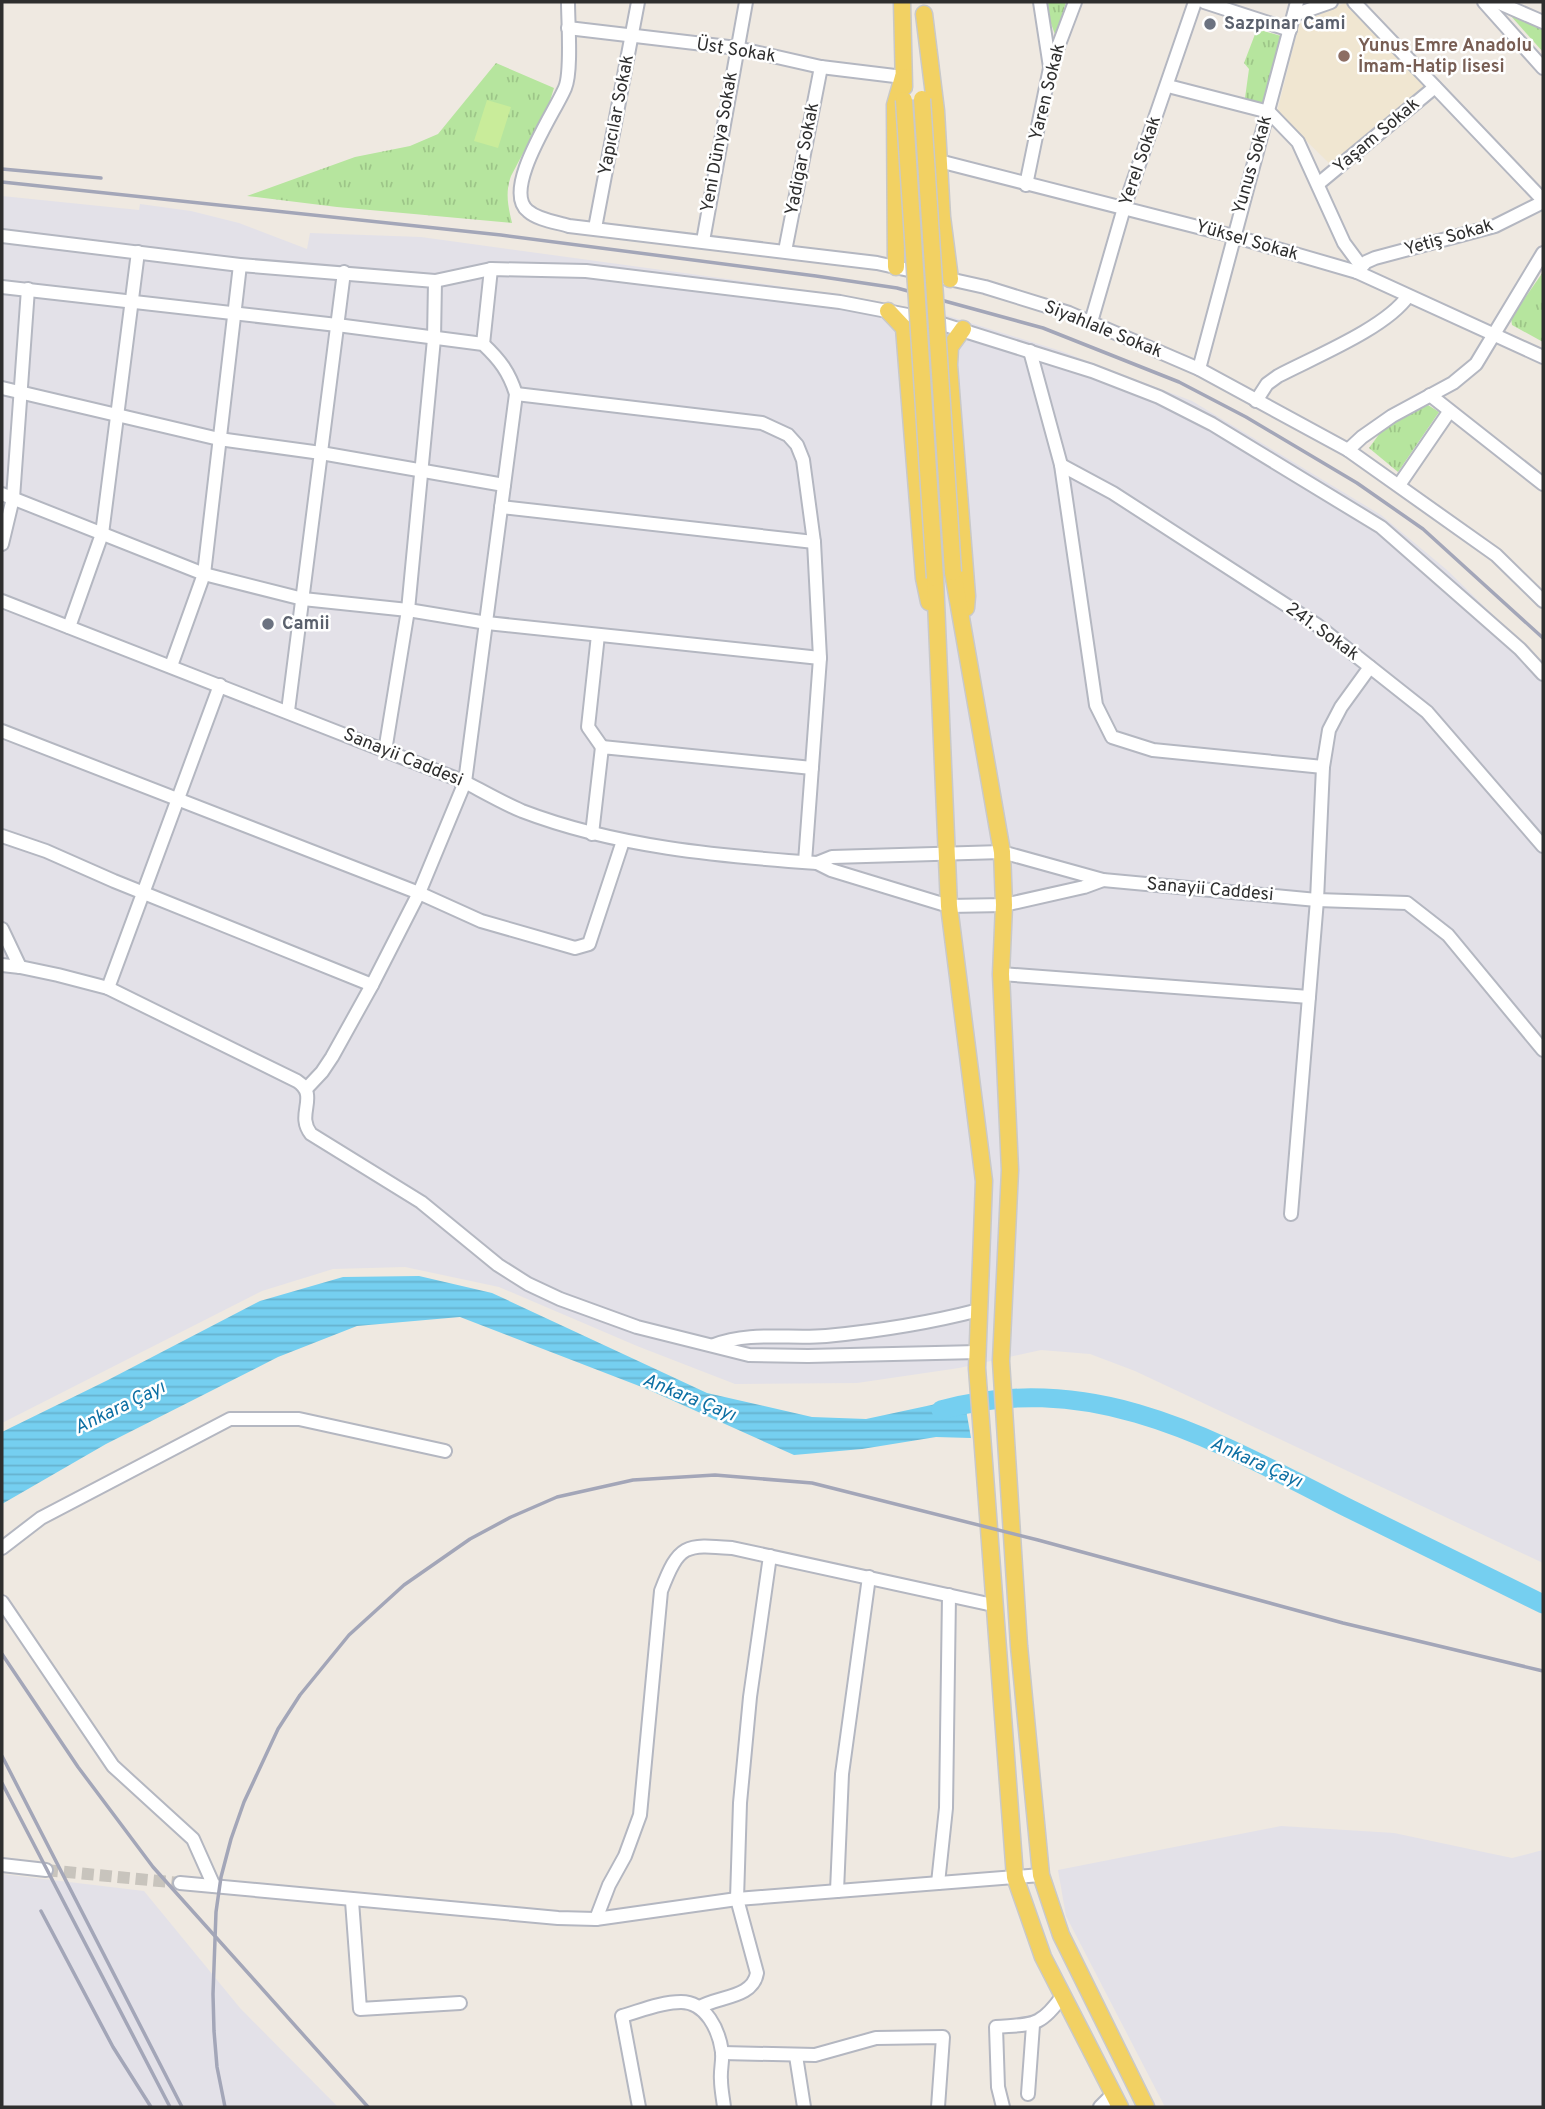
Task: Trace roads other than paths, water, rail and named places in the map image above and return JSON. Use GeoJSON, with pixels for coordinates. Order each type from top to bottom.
{"type":"FeatureCollection","features":[{"type":"Feature","properties":{"kind":"main road"},"geometry":{"type":"LineString","coordinates":[[902,2],[904,100],[935,578],[949,906],[985,1181],[977,1360],[1015,1877],[1044,1957],[1116,2101]]}},
{"type":"Feature","properties":{"kind":"main road"},"geometry":{"type":"LineString","coordinates":[[923,8],[922,99],[953,572],[1002,852],[1004,905],[1001,974],[1010,1170],[1001,1360],[1019,1646],[1041,1875],[1062,1935],[1146,2107]]}},
{"type":"Feature","properties":{"kind":"main road"},"geometry":{"type":"LineString","coordinates":[[923,8],[936,111],[942,217],[950,279]]}},
{"type":"Feature","properties":{"kind":"main road"},"geometry":{"type":"LineString","coordinates":[[896,267],[895,106],[903,77]]}},
{"type":"Feature","properties":{"kind":"main road"},"geometry":{"type":"LineString","coordinates":[[895,220],[905,239],[921,241],[935,235],[942,217]]}},
{"type":"Feature","properties":{"kind":"main road"},"geometry":{"type":"LineString","coordinates":[[888,311],[904,328],[923,578],[938,643]]}},
{"type":"Feature","properties":{"kind":"main road"},"geometry":{"type":"LineString","coordinates":[[963,330],[950,347],[949,365],[967,596],[963,638]]}},
{"type":"Feature","properties":{"kind":"main road"},"geometry":{"type":"LineString","coordinates":[[908,381],[917,354],[926,345],[944,346],[949,365]]}},
{"type":"Feature","properties":{"kind":"street"},"geometry":{"type":"LineString","coordinates":[[568,2],[568,28]]}},
{"type":"Feature","properties":{"kind":"street","name":"Yapıcılar Sokak"},"geometry":{"type":"LineString","coordinates":[[596,228],[638,2]]}},
{"type":"Feature","properties":{"kind":"street","name":"Yeni Dünya Sokak"},"geometry":{"type":"LineString","coordinates":[[703,241],[746,2]]}},
{"type":"Feature","properties":{"kind":"street"},"geometry":{"type":"LineString","coordinates":[[1040,2],[1050,68]]}},
{"type":"Feature","properties":{"kind":"street","name":"Yaren Sokak"},"geometry":{"type":"LineString","coordinates":[[1026,184],[1050,68],[1075,2]]}},
{"type":"Feature","properties":{"kind":"street","name":"Yerel Sokak"},"geometry":{"type":"LineString","coordinates":[[1091,322],[1124,208],[1195,2]]}},
{"type":"Feature","properties":{"kind":"street"},"geometry":{"type":"LineString","coordinates":[[1204,2],[1290,30]]}},
{"type":"Feature","properties":{"kind":"street","name":"Yunus Sokak"},"geometry":{"type":"LineString","coordinates":[[1199,369],[1297,2]]}},
{"type":"Feature","properties":{"kind":"street"},"geometry":{"type":"LineString","coordinates":[[1294,15],[1331,2]]}},
{"type":"Feature","properties":{"kind":"street"},"geometry":{"type":"LineString","coordinates":[[1354,2],[1543,201]]}},
{"type":"Feature","properties":{"kind":"street"},"geometry":{"type":"LineString","coordinates":[[1484,2],[1543,68]]}},
{"type":"Feature","properties":{"kind":"street"},"geometry":{"type":"LineString","coordinates":[[1497,2],[1543,22]]}},
{"type":"Feature","properties":{"kind":"street","name":"Üst Sokak"},"geometry":{"type":"LineString","coordinates":[[568,28],[737,48],[821,67],[903,77]]}},
{"type":"Feature","properties":{"kind":"street","name":"Siyahlale Sokak"},"geometry":{"type":"LineString","coordinates":[[568,28],[567,86],[526,165],[519,196],[526,210],[569,226],[896,267],[1009,295],[1091,322],[1199,369],[1348,450],[1496,555],[1543,601]]}},
{"type":"Feature","properties":{"kind":"street","name":"Yadigar Sokak"},"geometry":{"type":"LineString","coordinates":[[785,251],[821,67]]}},
{"type":"Feature","properties":{"kind":"street"},"geometry":{"type":"LineString","coordinates":[[1168,86],[1269,112],[1298,142],[1344,243],[1359,269]]}},
{"type":"Feature","properties":{"kind":"street","name":"Yaşam Sokak"},"geometry":{"type":"LineString","coordinates":[[1318,184],[1435,87]]}},
{"type":"Feature","properties":{"kind":"street","name":"Yüksel Sokak"},"geometry":{"type":"LineString","coordinates":[[939,161],[1359,269],[1408,296],[1543,357]]}},
{"type":"Feature","properties":{"kind":"street","name":"Yetiş Sokak"},"geometry":{"type":"LineString","coordinates":[[1359,269],[1375,258],[1495,226],[1543,201]]}},
{"type":"Feature","properties":{"kind":"street"},"geometry":{"type":"LineString","coordinates":[[2,236],[240,265],[435,281],[491,269],[586,271],[841,302],[963,330],[1093,371],[1159,397],[1212,424],[1381,527],[1520,649],[1543,674]]}},
{"type":"Feature","properties":{"kind":"street"},"geometry":{"type":"LineString","coordinates":[[69,627],[102,534],[138,252]]}},
{"type":"Feature","properties":{"kind":"street"},"geometry":{"type":"LineString","coordinates":[[1348,450],[1362,436],[1392,416],[1453,383],[1476,364],[1543,253]]}},
{"type":"Feature","properties":{"kind":"street"},"geometry":{"type":"LineString","coordinates":[[171,666],[204,574],[240,265]]}},
{"type":"Feature","properties":{"kind":"street"},"geometry":{"type":"LineString","coordinates":[[483,344],[491,269]]}},
{"type":"Feature","properties":{"kind":"street"},"geometry":{"type":"LineString","coordinates":[[288,711],[344,272]]}},
{"type":"Feature","properties":{"kind":"street"},"geometry":{"type":"LineString","coordinates":[[386,751],[408,610],[434,339],[435,281]]}},
{"type":"Feature","properties":{"kind":"street"},"geometry":{"type":"LineString","coordinates":[[2,287],[132,300],[483,344],[506,368],[516,394],[465,782],[419,893],[372,985],[332,1057],[306,1089]]}},
{"type":"Feature","properties":{"kind":"street"},"geometry":{"type":"LineString","coordinates":[[2,544],[21,390],[29,289]]}},
{"type":"Feature","properties":{"kind":"street"},"geometry":{"type":"LineString","coordinates":[[1256,401],[1267,384],[1278,376],[1376,325],[1401,307],[1408,296]]}},
{"type":"Feature","properties":{"kind":"street"},"geometry":{"type":"LineString","coordinates":[[1030,351],[1061,465],[1096,705],[1112,737],[1153,750],[1323,767]]}},
{"type":"Feature","properties":{"kind":"street"},"geometry":{"type":"LineString","coordinates":[[2,387],[219,439],[321,453],[504,485]]}},
{"type":"Feature","properties":{"kind":"street"},"geometry":{"type":"LineString","coordinates":[[516,394],[762,423],[788,435],[797,445],[803,460],[814,542],[820,657],[812,768],[811,863]]}},
{"type":"Feature","properties":{"kind":"street"},"geometry":{"type":"LineString","coordinates":[[1430,395],[1543,484]]}},
{"type":"Feature","properties":{"kind":"street"},"geometry":{"type":"LineString","coordinates":[[1399,485],[1449,412]]}},
{"type":"Feature","properties":{"kind":"street","name":"241. Sokak"},"geometry":{"type":"LineString","coordinates":[[1061,465],[1113,493],[1317,625],[1427,712],[1543,846]]}},
{"type":"Feature","properties":{"kind":"street"},"geometry":{"type":"LineString","coordinates":[[7,496],[204,574],[303,599],[408,610],[487,623],[820,657]]}},
{"type":"Feature","properties":{"kind":"street"},"geometry":{"type":"LineString","coordinates":[[501,507],[814,542]]}},
{"type":"Feature","properties":{"kind":"street","name":"Sanayii Caddesi"},"geometry":{"type":"LineString","coordinates":[[2,601],[465,782],[521,810],[623,842],[811,863],[949,906],[1004,905],[1084,887],[1103,880]]}},
{"type":"Feature","properties":{"kind":"street"},"geometry":{"type":"LineString","coordinates":[[592,834],[602,747],[588,727],[598,635]]}},
{"type":"Feature","properties":{"kind":"street"},"geometry":{"type":"LineString","coordinates":[[1291,1214],[1317,900],[1323,767],[1329,730],[1341,707],[1370,667]]}},
{"type":"Feature","properties":{"kind":"street"},"geometry":{"type":"LineString","coordinates":[[108,988],[220,685]]}},
{"type":"Feature","properties":{"kind":"street"},"geometry":{"type":"LineString","coordinates":[[2,731],[419,893],[481,921],[575,948],[589,944],[623,842]]}},
{"type":"Feature","properties":{"kind":"street"},"geometry":{"type":"LineString","coordinates":[[602,747],[812,768]]}},
{"type":"Feature","properties":{"kind":"street"},"geometry":{"type":"LineString","coordinates":[[2,836],[46,851],[372,985]]}},
{"type":"Feature","properties":{"kind":"street","name":"Sanayii Caddesi"},"geometry":{"type":"LineString","coordinates":[[811,863],[832,857],[1002,852],[1103,880],[1317,900],[1407,903],[1448,935],[1543,1050]]}},
{"type":"Feature","properties":{"kind":"street"},"geometry":{"type":"LineString","coordinates":[[2,929],[20,967]]}},
{"type":"Feature","properties":{"kind":"street"},"geometry":{"type":"LineString","coordinates":[[2,965],[108,988],[297,1082],[306,1089],[308,1100],[304,1119],[311,1134],[421,1202],[513,1275],[560,1299],[637,1327],[749,1354],[977,1360]]}},
{"type":"Feature","properties":{"kind":"street"},"geometry":{"type":"LineString","coordinates":[[1001,974],[1309,997]]}},
{"type":"Feature","properties":{"kind":"street"},"geometry":{"type":"LineString","coordinates":[[714,1345],[738,1338],[823,1336],[891,1329],[930,1323],[979,1310]]}},
{"type":"Feature","properties":{"kind":"street"},"geometry":{"type":"LineString","coordinates":[[2,1548],[41,1518],[230,1419],[299,1419],[445,1451]]}},
{"type":"Feature","properties":{"kind":"street"},"geometry":{"type":"LineString","coordinates":[[596,1919],[609,1885],[625,1856],[640,1815],[660,1591],[666,1576],[683,1551],[696,1545],[732,1548],[993,1605]]}},
{"type":"Feature","properties":{"kind":"street"},"geometry":{"type":"LineString","coordinates":[[699,2007],[720,1998],[743,1993],[751,1987],[756,1978],[737,1899],[740,1803],[750,1697],[769,1556]]}},
{"type":"Feature","properties":{"kind":"street"},"geometry":{"type":"LineString","coordinates":[[837,1891],[842,1774],[869,1577]]}},
{"type":"Feature","properties":{"kind":"street"},"geometry":{"type":"LineString","coordinates":[[938,1883],[946,1808],[949,1595]]}},
{"type":"Feature","properties":{"kind":"street"},"geometry":{"type":"LineString","coordinates":[[2,1602],[113,1766],[193,1839],[214,1886]]}},
{"type":"Feature","properties":{"kind":"street"},"geometry":{"type":"LineString","coordinates":[[2,1865],[47,1870]]}},
{"type":"Feature","properties":{"kind":"street"},"geometry":{"type":"LineString","coordinates":[[180,1883],[558,1918],[596,1919],[737,1899],[1041,1875]]}},
{"type":"Feature","properties":{"kind":"street"},"geometry":{"type":"LineString","coordinates":[[352,1900],[360,2009],[460,2003]]}},
{"type":"Feature","properties":{"kind":"street"},"geometry":{"type":"LineString","coordinates":[[1003,2107],[998,2087],[996,2027],[1033,2025],[1054,2009],[1063,1995]]}},
{"type":"Feature","properties":{"kind":"street"},"geometry":{"type":"LineString","coordinates":[[639,2107],[622,2016],[678,2002],[690,2002],[699,2007],[715,2027],[722,2053],[724,2107]]}},
{"type":"Feature","properties":{"kind":"street"},"geometry":{"type":"LineString","coordinates":[[1028,2094],[1033,2025]]}},
{"type":"Feature","properties":{"kind":"street"},"geometry":{"type":"LineString","coordinates":[[722,2053],[816,2055],[876,2038],[943,2036],[938,2107]]}},
{"type":"Feature","properties":{"kind":"street"},"geometry":{"type":"LineString","coordinates":[[796,2056],[804,2107]]}},
{"type":"Feature","properties":{"kind":"street"},"geometry":{"type":"LineString","coordinates":[[1100,2107],[1116,2101]]}},
{"type":"Feature","properties":{"kind":"water"},"geometry":{"type":"Polygon","coordinates":[[[419,1276],[492,1293],[707,1393],[812,1417],[866,1419],[964,1398],[971,1438],[936,1437],[862,1449],[794,1455],[647,1389],[460,1317],[357,1326],[278,1357],[106,1444],[2,1504],[2,1432],[260,1301],[343,1277],[419,1276]]]}},
{"type":"Feature","properties":{"kind":"waterway","name":"Ankara Çayı"},"geometry":{"type":"LineString","coordinates":[[941,1410],[997,1399],[1051,1398],[1102,1405],[1152,1418],[1202,1436],[1543,1604]]}},
{"type":"Feature","properties":{"kind":"tunnel"},"geometry":{"type":"LineString","coordinates":[[46,1870],[180,1883]]}},
{"type":"Feature","properties":{"kind":"railway"},"geometry":{"type":"LineString","coordinates":[[2,169],[101,178]]}},
{"type":"Feature","properties":{"kind":"railway"},"geometry":{"type":"LineString","coordinates":[[2,182],[501,235],[816,276],[897,288],[1043,328],[1179,382],[1246,417],[1357,483],[1423,529],[1543,638]]}},
{"type":"Feature","properties":{"kind":"railway"},"geometry":{"type":"LineString","coordinates":[[225,2107],[217,2067],[214,2031],[216,1912],[221,1877],[231,1839],[244,1802],[278,1729],[300,1695],[349,1635],[404,1585],[470,1539],[557,1497],[633,1480],[715,1475],[812,1483],[1038,1540],[1343,1623],[1543,1671]]}},
{"type":"Feature","properties":{"kind":"railway"},"geometry":{"type":"LineString","coordinates":[[2,1654],[78,1767],[153,1867],[368,2107]]}},
{"type":"Feature","properties":{"kind":"railway"},"geometry":{"type":"LineString","coordinates":[[2,1756],[182,2107]]}},
{"type":"Feature","properties":{"kind":"railway"},"geometry":{"type":"LineString","coordinates":[[2,1783],[170,2107]]}},
{"type":"Feature","properties":{"kind":"railway"},"geometry":{"type":"LineString","coordinates":[[41,1911],[113,2047],[151,2107]]}},
{"type":"Feature","properties":{"kind":"place","name":"Sazpınar Cami"},"geometry":{"type":"Point","coordinates":[1210,24]}},
{"type":"Feature","properties":{"kind":"place","name":"Yunus Emre Anadolu İmam-Hatip lisesi"},"geometry":{"type":"Point","coordinates":[1344,56]}},
{"type":"Feature","properties":{"kind":"place","name":"Camii"},"geometry":{"type":"Point","coordinates":[268,624]}}]}
